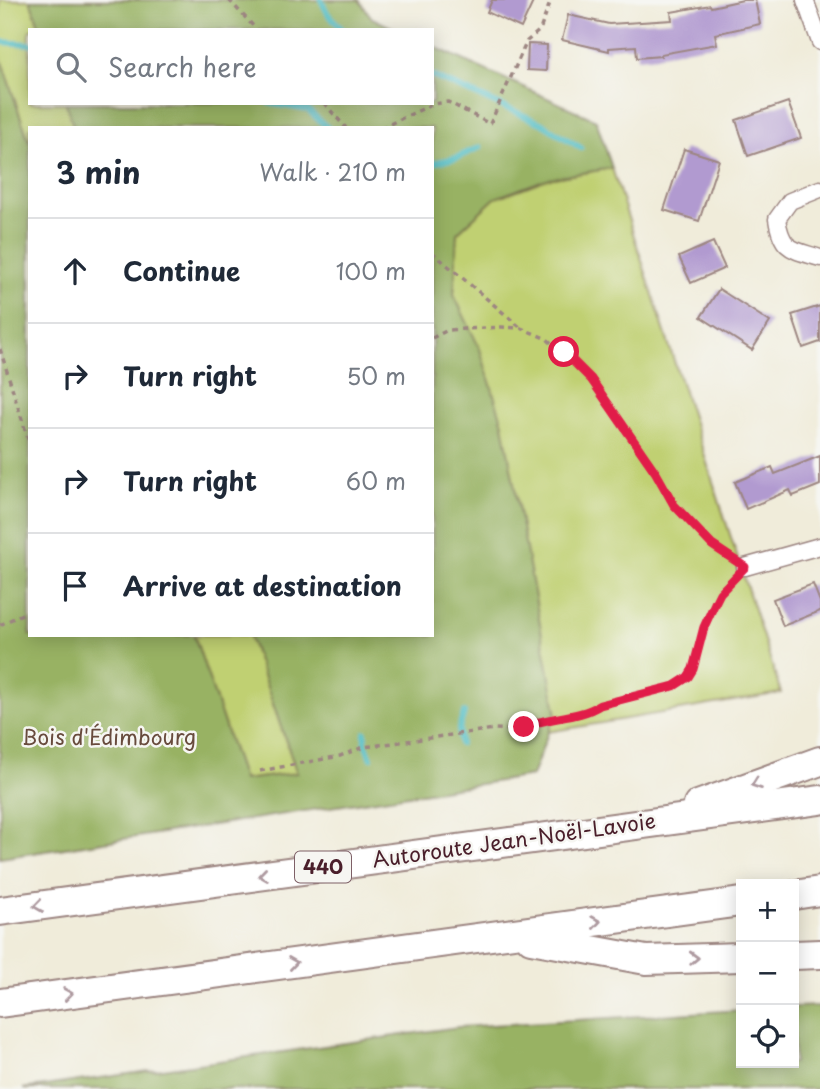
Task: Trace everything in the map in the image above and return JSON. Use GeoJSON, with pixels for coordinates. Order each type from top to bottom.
{"type":"FeatureCollection","features":[{"type":"Feature","properties":{"kind":"highway"},"geometry":{"type":"LineString","coordinates":[[646,823],[820,761]]}},
{"type":"Feature","properties":{"kind":"highway","name":"Autoroute Jean-Noël-Lavoie"},"geometry":{"type":"LineString","coordinates":[[0,911],[820,800]]}},
{"type":"Feature","properties":{"kind":"highway"},"geometry":{"type":"LineString","coordinates":[[799,894],[820,891]]}},
{"type":"Feature","properties":{"kind":"highway"},"geometry":{"type":"LineString","coordinates":[[0,1003],[736,903]]}},
{"type":"Feature","properties":{"kind":"highway"},"geometry":{"type":"LineString","coordinates":[[504,934],[646,960],[736,957]]}},
{"type":"Feature","properties":{"kind":"highway"},"geometry":{"type":"LineString","coordinates":[[799,955],[820,954]]}},
{"type":"Feature","properties":{"kind":"street"},"geometry":{"type":"LineString","coordinates":[[805,0],[820,42]]}},
{"type":"Feature","properties":{"kind":"street"},"geometry":{"type":"LineString","coordinates":[[820,189],[790,201],[777,219],[780,239],[789,248],[820,258]]}},
{"type":"Feature","properties":{"kind":"street"},"geometry":{"type":"LineString","coordinates":[[745,567],[820,546]]}},
{"type":"Feature","properties":{"kind":"path"},"geometry":{"type":"LineString","coordinates":[[229,0],[255,28]]}},
{"type":"Feature","properties":{"kind":"path"},"geometry":{"type":"LineString","coordinates":[[434,104],[448,102],[490,124],[527,41],[540,30],[551,0]]}},
{"type":"Feature","properties":{"kind":"path"},"geometry":{"type":"LineString","coordinates":[[326,105],[344,126]]}},
{"type":"Feature","properties":{"kind":"path"},"geometry":{"type":"LineString","coordinates":[[385,126],[431,105]]}},
{"type":"Feature","properties":{"kind":"path"},"geometry":{"type":"LineString","coordinates":[[260,771],[340,756],[364,747],[494,729],[514,730],[545,719],[589,713],[600,705],[674,686],[682,682],[693,669],[704,627],[720,593],[745,567],[712,545],[674,505],[656,473],[591,379],[579,366],[548,339],[521,328],[434,254]]}},
{"type":"Feature","properties":{"kind":"path"},"geometry":{"type":"LineString","coordinates":[[434,337],[444,331],[460,328],[521,328]]}},
{"type":"Feature","properties":{"kind":"path"},"geometry":{"type":"LineString","coordinates":[[0,349],[28,439]]}},
{"type":"Feature","properties":{"kind":"path"},"geometry":{"type":"LineString","coordinates":[[0,625],[28,611]]}},
{"type":"Feature","properties":{"kind":"green space"},"geometry":{"type":"Polygon","coordinates":[[[0,0],[30,0],[40,28],[28,28],[28,105],[67,105],[73,126],[28,126],[28,139],[0,56],[0,0]]]}},
{"type":"Feature","properties":{"kind":"green space"},"geometry":{"type":"Polygon","coordinates":[[[30,0],[359,0],[372,18],[393,28],[40,28],[30,0]]]}},
{"type":"Feature","properties":{"kind":"green space","name":"Bois d'Édimbourg"},"geometry":{"type":"Polygon","coordinates":[[[434,47],[596,120],[612,168],[547,179],[495,198],[457,233],[454,295],[480,349],[503,424],[556,711],[532,776],[0,858],[0,56],[28,139],[28,637],[195,637],[243,780],[297,773],[250,637],[434,637],[434,126],[73,126],[67,105],[434,105],[434,47]]]}},
{"type":"Feature","properties":{"kind":"green space"},"geometry":{"type":"Polygon","coordinates":[[[612,168],[781,693],[548,732],[556,711],[454,295],[457,233],[495,198],[547,179],[612,168]]]}},
{"type":"Feature","properties":{"kind":"green space"},"geometry":{"type":"Polygon","coordinates":[[[195,637],[250,637],[297,773],[243,780],[195,637]]]}},
{"type":"Feature","properties":{"kind":"green space"},"geometry":{"type":"Polygon","coordinates":[[[820,1006],[820,1089],[23,1089],[458,1027],[736,1010],[736,1068],[799,1068],[799,1007],[820,1006]]]}},
{"type":"Feature","properties":{"kind":"building"},"geometry":{"type":"Polygon","coordinates":[[[492,0],[534,0],[521,28],[487,12],[492,0]]]}},
{"type":"Feature","properties":{"kind":"building"},"geometry":{"type":"Polygon","coordinates":[[[755,0],[760,24],[715,34],[717,44],[661,56],[637,58],[636,46],[609,48],[609,51],[562,40],[568,15],[609,24],[672,20],[671,12],[755,0]]]}},
{"type":"Feature","properties":{"kind":"building"},"geometry":{"type":"Polygon","coordinates":[[[528,44],[547,45],[546,71],[527,70],[528,44]]]}},
{"type":"Feature","properties":{"kind":"building"},"geometry":{"type":"Polygon","coordinates":[[[788,102],[801,138],[748,156],[736,120],[788,102]]]}},
{"type":"Feature","properties":{"kind":"building"},"geometry":{"type":"Polygon","coordinates":[[[684,149],[719,160],[699,221],[664,210],[684,149]]]}},
{"type":"Feature","properties":{"kind":"building"},"geometry":{"type":"Polygon","coordinates":[[[713,242],[725,268],[691,283],[679,257],[713,242]]]}},
{"type":"Feature","properties":{"kind":"building"},"geometry":{"type":"Polygon","coordinates":[[[719,289],[770,322],[752,350],[701,317],[719,289]]]}},
{"type":"Feature","properties":{"kind":"building"},"geometry":{"type":"Polygon","coordinates":[[[820,306],[820,342],[803,348],[792,315],[820,306]]]}},
{"type":"Feature","properties":{"kind":"building"},"geometry":{"type":"Polygon","coordinates":[[[820,456],[820,485],[793,496],[790,490],[746,509],[735,482],[772,467],[775,474],[820,456]]]}},
{"type":"Feature","properties":{"kind":"building"},"geometry":{"type":"Polygon","coordinates":[[[813,584],[820,602],[820,611],[783,626],[773,599],[813,584]]]}},
{"type":"Feature","properties":{"kind":"waterway"},"geometry":{"type":"LineString","coordinates":[[321,0],[328,14],[341,28]]}},
{"type":"Feature","properties":{"kind":"waterway"},"geometry":{"type":"LineString","coordinates":[[0,42],[28,44]]}},
{"type":"Feature","properties":{"kind":"waterway"},"geometry":{"type":"LineString","coordinates":[[434,77],[541,123],[581,148]]}},
{"type":"Feature","properties":{"kind":"waterway"},"geometry":{"type":"LineString","coordinates":[[280,105],[308,110],[326,126]]}},
{"type":"Feature","properties":{"kind":"waterway"},"geometry":{"type":"LineString","coordinates":[[434,163],[456,158],[480,147]]}},
{"type":"Feature","properties":{"kind":"waterway"},"geometry":{"type":"LineString","coordinates":[[460,744],[459,728],[464,713]]}},
{"type":"Feature","properties":{"kind":"waterway"},"geometry":{"type":"LineString","coordinates":[[365,733],[365,742],[371,758]]}},
{"type":"Feature","properties":{"kind":"route"},"geometry":{"type":"LineString","coordinates":[[524,727],[545,719],[589,713],[600,705],[682,682],[693,669],[704,627],[720,593],[745,567],[712,545],[674,505],[656,473],[591,379],[564,352]]}}]}
